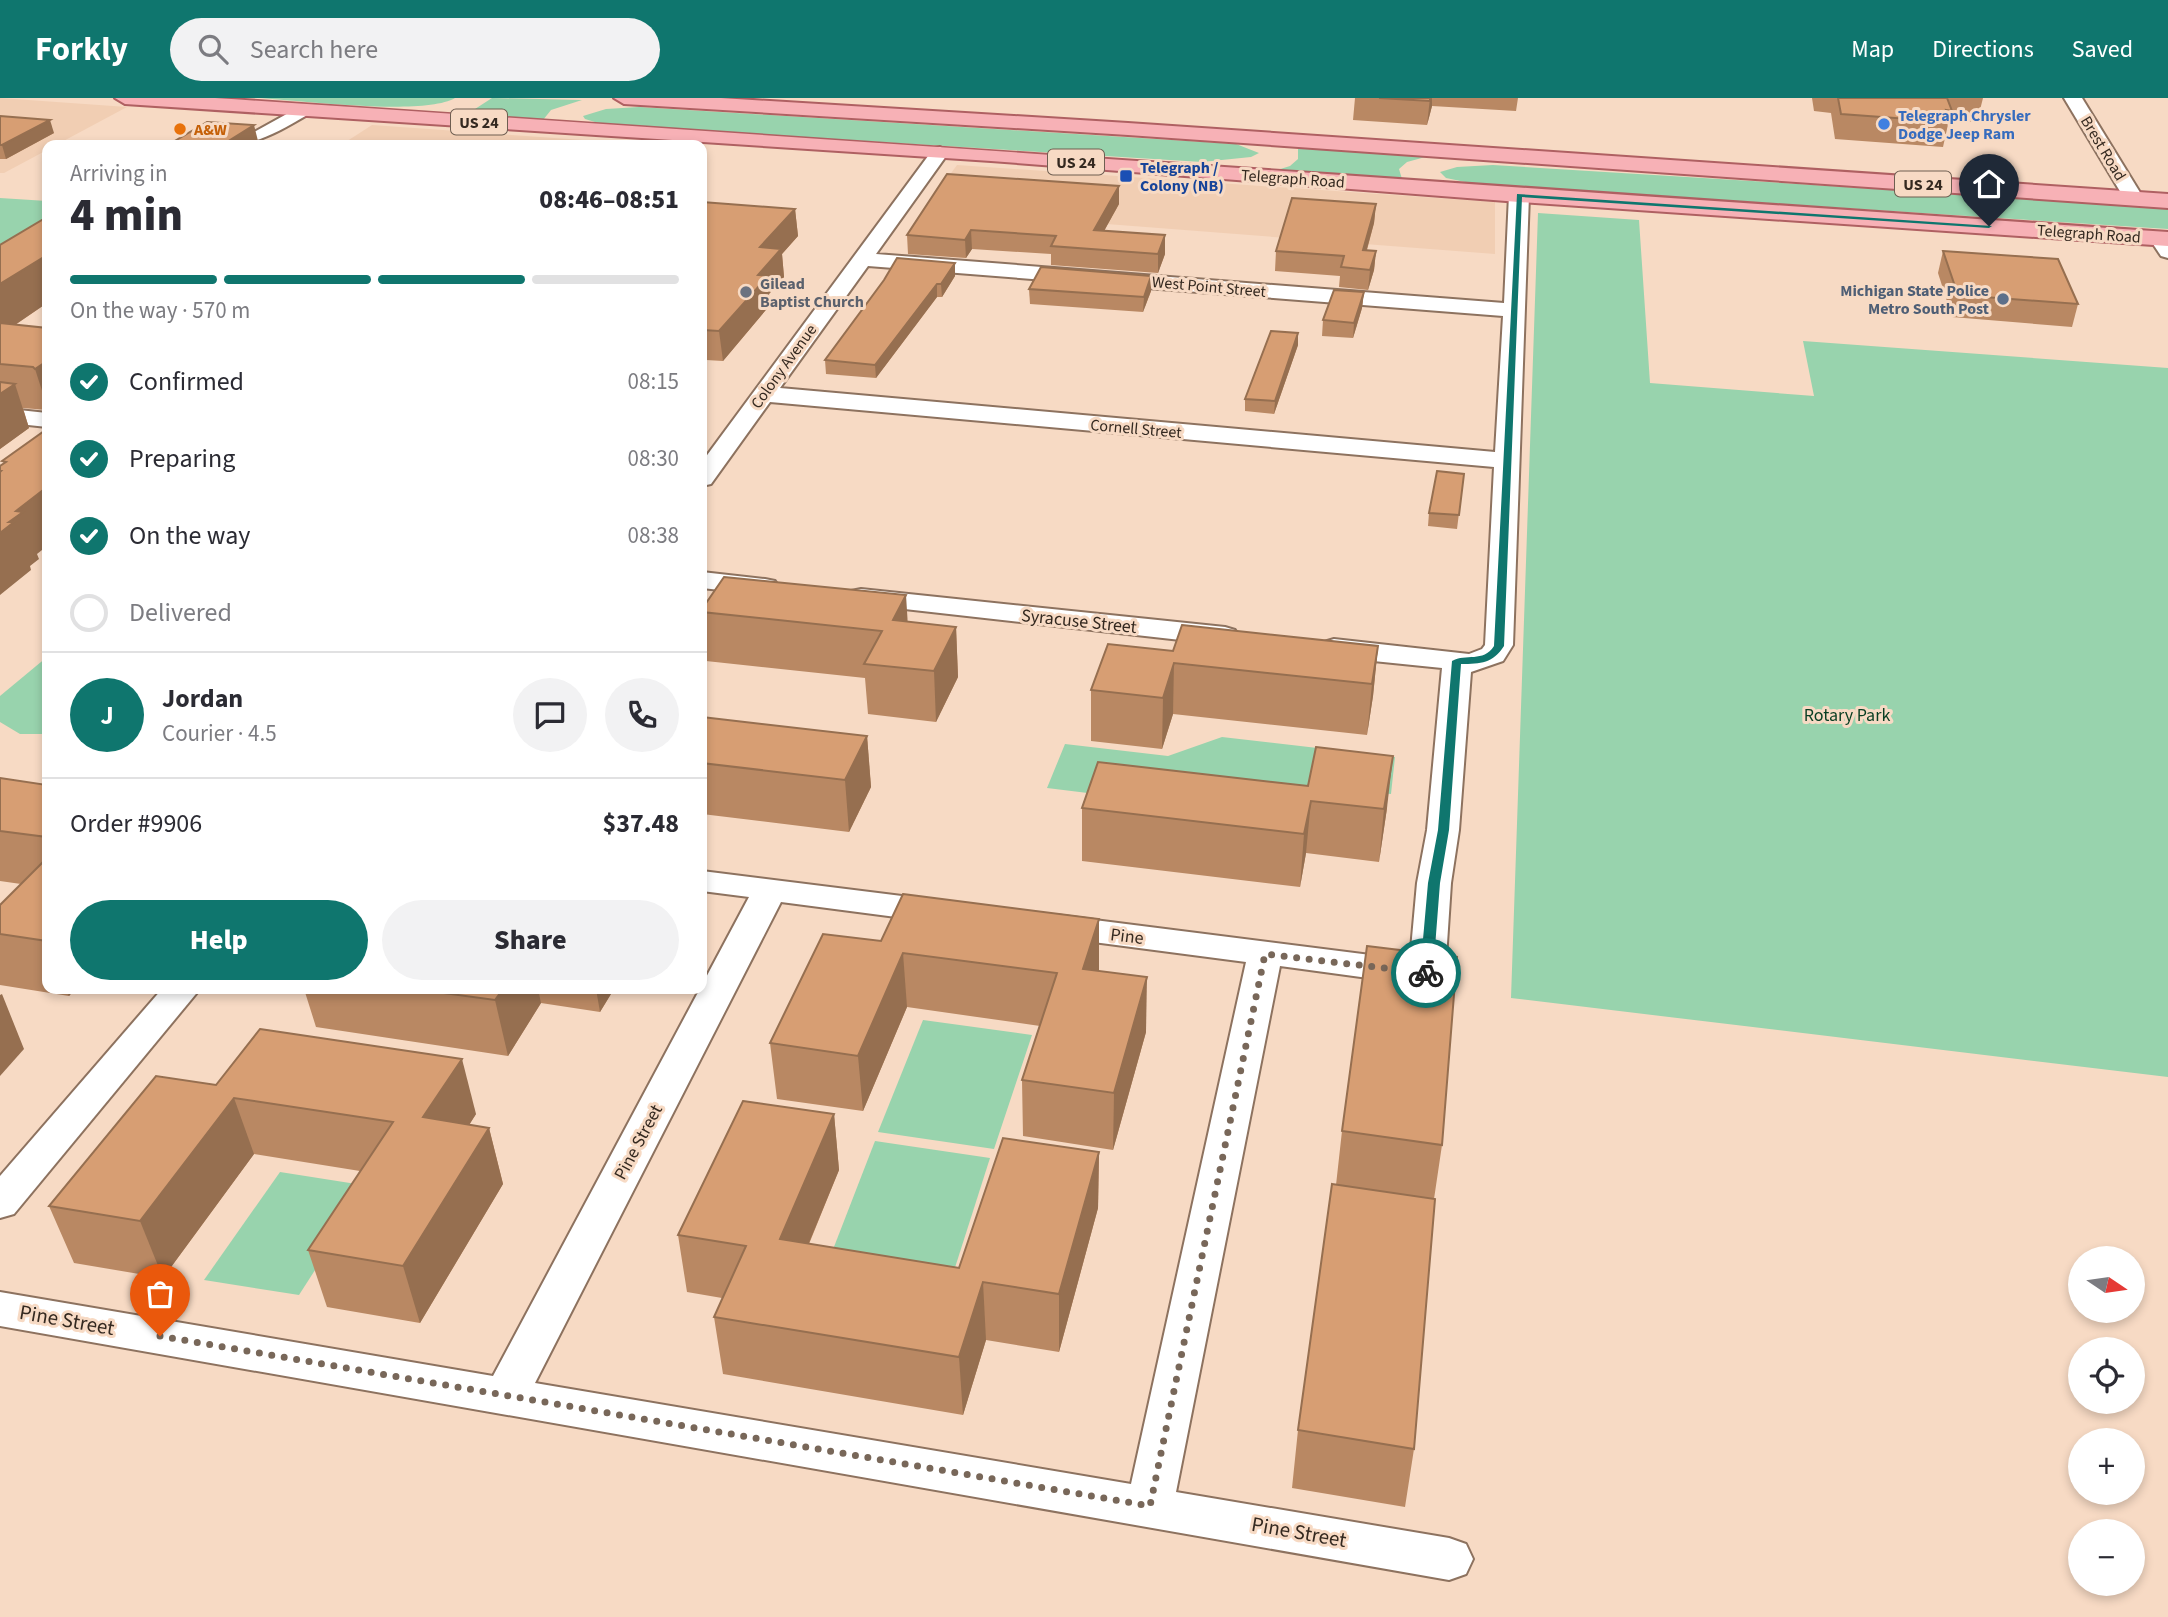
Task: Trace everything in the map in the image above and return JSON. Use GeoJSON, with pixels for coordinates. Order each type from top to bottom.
{"type":"FeatureCollection","features":[{"type":"Feature","properties":{"kind":"main road","name":"Telegraph Road"},"geometry":{"type":"LineString","coordinates":[[125,98],[303,110],[574,118],[910,150],[1519,195],[1866,218],[1963,218],[2166,240]]}},
{"type":"Feature","properties":{"kind":"main road"},"geometry":{"type":"LineString","coordinates":[[223,98],[414,111],[444,110],[468,102]]}},
{"type":"Feature","properties":{"kind":"main road","name":"US 24"},"geometry":{"type":"LineString","coordinates":[[624,98],[2168,201]]}},
{"type":"Feature","properties":{"kind":"main road"},"geometry":{"type":"LineString","coordinates":[[604,104],[836,118],[936,118]]}},
{"type":"Feature","properties":{"kind":"main road"},"geometry":{"type":"LineString","coordinates":[[910,150],[992,150],[1237,167],[1255,166],[1274,157],[1275,153],[1271,148],[1252,138]]}},
{"type":"Feature","properties":{"kind":"main road"},"geometry":{"type":"LineString","coordinates":[[1444,189],[1422,180],[1416,173],[1430,164],[1460,161],[1717,178],[1812,177]]}},
{"type":"Feature","properties":{"kind":"street","name":"Brest Road"},"geometry":{"type":"LineString","coordinates":[[2073,98],[2134,199]]}},
{"type":"Feature","properties":{"kind":"street"},"geometry":{"type":"LineString","coordinates":[[218,140],[252,120],[258,107]]}},
{"type":"Feature","properties":{"kind":"street"},"geometry":{"type":"LineString","coordinates":[[236,140],[261,135],[303,110]]}},
{"type":"Feature","properties":{"kind":"street","name":"Colony Avenue"},"geometry":{"type":"LineString","coordinates":[[707,472],[940,152]]}},
{"type":"Feature","properties":{"kind":"street"},"geometry":{"type":"LineString","coordinates":[[1307,645],[1457,661],[1482,661],[1493,655],[1499,646],[1519,195]]}},
{"type":"Feature","properties":{"kind":"street","name":"West Point Street"},"geometry":{"type":"LineString","coordinates":[[862,258],[1514,310]]}},
{"type":"Feature","properties":{"kind":"street","name":"Cornell Street"},"geometry":{"type":"LineString","coordinates":[[763,394],[1508,461]]}},
{"type":"Feature","properties":{"kind":"street"},"geometry":{"type":"LineString","coordinates":[[0,415],[42,419]]}},
{"type":"Feature","properties":{"kind":"street"},"geometry":{"type":"LineString","coordinates":[[707,581],[795,590]]}},
{"type":"Feature","properties":{"kind":"street","name":"Syracuse Street"},"geometry":{"type":"LineString","coordinates":[[835,595],[1253,639]]}},
{"type":"Feature","properties":{"kind":"street","name":"Pine"},"geometry":{"type":"LineString","coordinates":[[1019,922],[1427,974],[1434,883],[1443,830],[1457,661]]}},
{"type":"Feature","properties":{"kind":"street"},"geometry":{"type":"LineString","coordinates":[[707,882],[978,916]]}},
{"type":"Feature","properties":{"kind":"street","name":"Pine Street"},"geometry":{"type":"LineString","coordinates":[[506,1395],[770,890]]}},
{"type":"Feature","properties":{"kind":"street"},"geometry":{"type":"LineString","coordinates":[[1150,1506],[1265,954]]}},
{"type":"Feature","properties":{"kind":"street"},"geometry":{"type":"LineString","coordinates":[[0,1203],[177,994]]}},
{"type":"Feature","properties":{"kind":"street","name":"Pine Street"},"geometry":{"type":"LineString","coordinates":[[0,1309],[1449,1559]]}},
{"type":"Feature","properties":{"kind":"shaded area"},"geometry":{"type":"Polygon","coordinates":[[[0,98],[127,107],[65,140],[42,140],[42,153],[0,173],[0,98]]]}},
{"type":"Feature","properties":{"kind":"shaded area"},"geometry":{"type":"Polygon","coordinates":[[[372,125],[583,140],[349,140],[372,125]]]}},
{"type":"Feature","properties":{"kind":"shaded area"},"geometry":{"type":"Polygon","coordinates":[[[957,165],[1495,202],[1495,254],[924,210],[957,165]]]}},
{"type":"Feature","properties":{"kind":"green space"},"geometry":{"type":"Polygon","coordinates":[[[261,98],[455,98],[440,103],[391,107],[261,98]]]}},
{"type":"Feature","properties":{"kind":"green space"},"geometry":{"type":"Polygon","coordinates":[[[492,98],[582,100],[551,110],[543,120],[453,114],[475,109],[492,98]]]}},
{"type":"Feature","properties":{"kind":"green space"},"geometry":{"type":"Polygon","coordinates":[[[639,107],[1236,144],[1259,153],[1251,157],[1202,162],[605,125],[583,116],[606,109],[639,107]]]}},
{"type":"Feature","properties":{"kind":"green space"},"geometry":{"type":"Polygon","coordinates":[[[1298,148],[1429,156],[1407,162],[1399,169],[1402,179],[1274,171],[1290,166],[1298,159],[1298,148]]]}},
{"type":"Feature","properties":{"kind":"green space"},"geometry":{"type":"Polygon","coordinates":[[[1493,165],[2168,207],[2168,229],[1475,184],[1446,178],[1440,172],[1457,167],[1493,165]]]}},
{"type":"Feature","properties":{"kind":"green space"},"geometry":{"type":"Polygon","coordinates":[[[0,198],[42,201],[42,224],[0,249],[0,198]]]}},
{"type":"Feature","properties":{"kind":"green space","name":"Rotary Park"},"geometry":{"type":"Polygon","coordinates":[[[1538,213],[1639,220],[1650,383],[1814,396],[1803,341],[2168,368],[2168,1077],[1511,998],[1538,213]]]}},
{"type":"Feature","properties":{"kind":"green space"},"geometry":{"type":"Polygon","coordinates":[[[42,661],[42,734],[20,734],[0,722],[0,696],[42,661]]]}},
{"type":"Feature","properties":{"kind":"green space"},"geometry":{"type":"Polygon","coordinates":[[[1222,737],[1395,757],[1391,794],[1324,787],[1242,812],[1047,788],[1065,744],[1168,756],[1222,737]]]}},
{"type":"Feature","properties":{"kind":"green space"},"geometry":{"type":"Polygon","coordinates":[[[923,1020],[1032,1035],[994,1149],[878,1132],[923,1020]]]}},
{"type":"Feature","properties":{"kind":"green space"},"geometry":{"type":"Polygon","coordinates":[[[875,1141],[990,1158],[944,1302],[820,1283],[875,1141]]]}},
{"type":"Feature","properties":{"kind":"green space"},"geometry":{"type":"Polygon","coordinates":[[[280,1172],[369,1186],[299,1295],[204,1280],[280,1172]]]}},
{"type":"Feature","properties":{"kind":"building"},"geometry":{"type":"Polygon","coordinates":[[[1379,98],[1430,98],[1430,101],[1379,98]]]}},
{"type":"Feature","properties":{"kind":"building"},"geometry":{"type":"Polygon","coordinates":[[[1838,98],[1947,98],[1952,111],[1946,110],[1949,122],[1841,114],[1838,98]]]}},
{"type":"Feature","properties":{"kind":"building"},"geometry":{"type":"Polygon","coordinates":[[[0,116],[50,120],[0,145],[0,116]]]}},
{"type":"Feature","properties":{"kind":"building"},"geometry":{"type":"Polygon","coordinates":[[[207,122],[254,125],[230,140],[176,140],[207,122]]]}},
{"type":"Feature","properties":{"kind":"building"},"geometry":{"type":"Polygon","coordinates":[[[947,174],[1119,186],[1094,230],[1165,235],[1158,254],[1051,246],[1056,236],[971,230],[965,240],[907,235],[947,174]]]}},
{"type":"Feature","properties":{"kind":"building"},"geometry":{"type":"Polygon","coordinates":[[[1292,198],[1376,204],[1363,250],[1376,251],[1370,270],[1341,267],[1344,256],[1276,251],[1292,198]]]}},
{"type":"Feature","properties":{"kind":"building"},"geometry":{"type":"Polygon","coordinates":[[[707,202],[795,209],[760,247],[781,249],[758,275],[768,276],[719,331],[707,330],[707,202]]]}},
{"type":"Feature","properties":{"kind":"building"},"geometry":{"type":"Polygon","coordinates":[[[42,220],[42,258],[0,284],[0,245],[42,220]]]}},
{"type":"Feature","properties":{"kind":"building"},"geometry":{"type":"Polygon","coordinates":[[[1943,251],[2058,259],[2078,304],[1958,295],[1943,251]]]}},
{"type":"Feature","properties":{"kind":"building"},"geometry":{"type":"Polygon","coordinates":[[[897,258],[955,263],[875,365],[825,360],[884,280],[897,258]]]}},
{"type":"Feature","properties":{"kind":"building"},"geometry":{"type":"Polygon","coordinates":[[[1041,267],[1151,276],[1144,297],[1029,289],[1041,267]]]}},
{"type":"Feature","properties":{"kind":"building"},"geometry":{"type":"Polygon","coordinates":[[[1334,290],[1364,292],[1354,323],[1323,320],[1334,290]]]}},
{"type":"Feature","properties":{"kind":"building"},"geometry":{"type":"Polygon","coordinates":[[[0,323],[42,327],[42,364],[35,369],[0,364],[0,323]]]}},
{"type":"Feature","properties":{"kind":"building"},"geometry":{"type":"Polygon","coordinates":[[[1271,331],[1298,333],[1275,401],[1245,399],[1271,331]]]}},
{"type":"Feature","properties":{"kind":"building"},"geometry":{"type":"Polygon","coordinates":[[[0,382],[15,384],[0,394],[0,382]]]}},
{"type":"Feature","properties":{"kind":"building"},"geometry":{"type":"Polygon","coordinates":[[[42,433],[42,491],[16,511],[23,512],[0,533],[0,466],[6,462],[2,461],[42,433]]]}},
{"type":"Feature","properties":{"kind":"building"},"geometry":{"type":"Polygon","coordinates":[[[1437,471],[1464,474],[1459,515],[1429,513],[1437,471]]]}},
{"type":"Feature","properties":{"kind":"building"},"geometry":{"type":"Polygon","coordinates":[[[724,577],[906,595],[893,620],[956,627],[934,671],[864,664],[882,631],[707,613],[707,602],[724,577]]]}},
{"type":"Feature","properties":{"kind":"building"},"geometry":{"type":"Polygon","coordinates":[[[1182,625],[1378,646],[1372,684],[1174,663],[1163,698],[1091,690],[1108,644],[1173,651],[1182,625]]]}},
{"type":"Feature","properties":{"kind":"building"},"geometry":{"type":"Polygon","coordinates":[[[707,718],[867,736],[845,780],[707,764],[707,718]]]}},
{"type":"Feature","properties":{"kind":"building"},"geometry":{"type":"Polygon","coordinates":[[[1316,747],[1393,756],[1384,809],[1311,801],[1304,834],[1082,808],[1098,762],[1308,786],[1316,747]]]}},
{"type":"Feature","properties":{"kind":"building"},"geometry":{"type":"Polygon","coordinates":[[[0,778],[42,784],[42,836],[0,831],[0,778]]]}},
{"type":"Feature","properties":{"kind":"building"},"geometry":{"type":"Polygon","coordinates":[[[42,863],[42,940],[0,934],[0,905],[42,863]]]}},
{"type":"Feature","properties":{"kind":"building"},"geometry":{"type":"Polygon","coordinates":[[[903,894],[1099,919],[1083,969],[1147,977],[1114,1093],[1022,1080],[1057,973],[903,953],[858,1056],[770,1043],[823,934],[881,941],[903,894]]]}},
{"type":"Feature","properties":{"kind":"building"},"geometry":{"type":"Polygon","coordinates":[[[1367,946],[1457,957],[1442,1145],[1342,1131],[1367,946]]]}},
{"type":"Feature","properties":{"kind":"building"},"geometry":{"type":"Polygon","coordinates":[[[451,994],[499,994],[495,1000],[451,994]]]}},
{"type":"Feature","properties":{"kind":"building"},"geometry":{"type":"Polygon","coordinates":[[[260,1029],[462,1059],[423,1117],[489,1128],[403,1266],[308,1250],[393,1122],[234,1098],[140,1221],[49,1206],[156,1076],[216,1085],[260,1029]]]}},
{"type":"Feature","properties":{"kind":"building"},"geometry":{"type":"Polygon","coordinates":[[[743,1101],[834,1114],[780,1239],[959,1268],[1003,1138],[1099,1152],[1059,1294],[983,1282],[959,1357],[714,1317],[746,1246],[678,1235],[743,1101]]]}},
{"type":"Feature","properties":{"kind":"building"},"geometry":{"type":"Polygon","coordinates":[[[1332,1184],[1435,1199],[1414,1449],[1298,1430],[1332,1184]]]}},
{"type":"Feature","properties":{"kind":"way so far"},"geometry":{"type":"LineString","coordinates":[[160,1336],[1150,1506],[1265,954],[1426,973]]}},
{"type":"Feature","properties":{"kind":"place","name":"Telegraph Chrysler Dodge Jeep Ram"},"geometry":{"type":"Point","coordinates":[1884,124]}},
{"type":"Feature","properties":{"kind":"place","name":"A&W"},"geometry":{"type":"Point","coordinates":[180,129]}},
{"type":"Feature","properties":{"kind":"place","name":"Telegraph / Colony (NB)"},"geometry":{"type":"Point","coordinates":[1126,176]}},
{"type":"Feature","properties":{"kind":"place","name":"Gilead Baptist Church"},"geometry":{"type":"Point","coordinates":[746,292]}},
{"type":"Feature","properties":{"kind":"place","name":"Michigan State Police Metro South Post"},"geometry":{"type":"Point","coordinates":[2003,299]}},
{"type":"Feature","properties":{"kind":"route"},"geometry":{"type":"LineString","coordinates":[[1426,973],[1434,883],[1443,830],[1457,661],[1482,661],[1493,655],[1499,646],[1519,195],[1989,226]]}}]}
